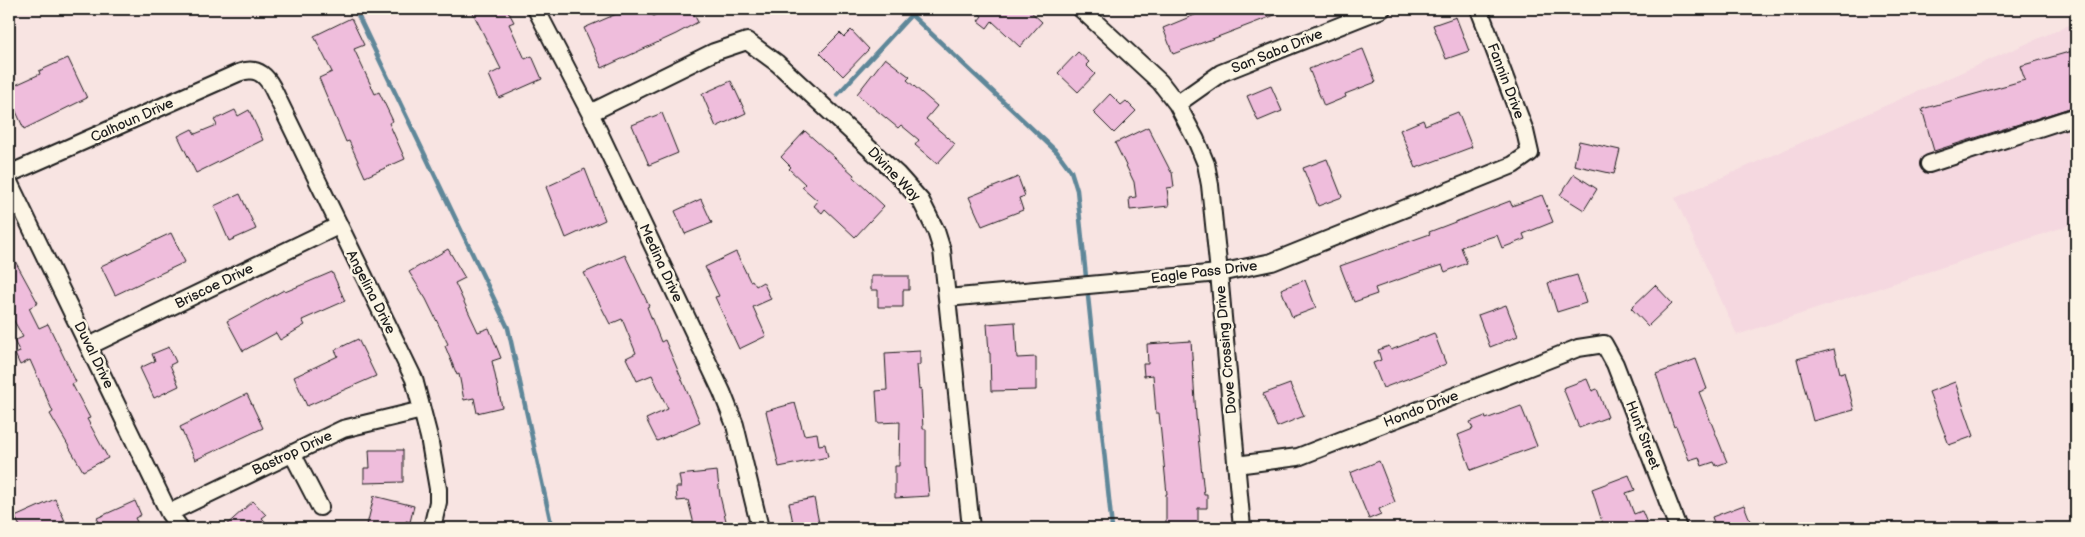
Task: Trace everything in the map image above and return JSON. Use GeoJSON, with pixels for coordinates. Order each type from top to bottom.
{"type":"FeatureCollection","features":[{"type":"Feature","properties":{"kind":"street","name":"Medina Drive"},"geometry":{"type":"LineString","coordinates":[[536,9],[590,113],[722,392],[735,425],[760,528]]}},
{"type":"Feature","properties":{"kind":"street","name":"Dove Crossing Drive"},"geometry":{"type":"LineString","coordinates":[[1081,9],[1160,82],[1177,104],[1206,164],[1219,272],[1242,528]]}},
{"type":"Feature","properties":{"kind":"street","name":"San Saba Drive"},"geometry":{"type":"LineString","coordinates":[[1177,104],[1221,73],[1382,9]]}},
{"type":"Feature","properties":{"kind":"street","name":"Fannin Drive"},"geometry":{"type":"LineString","coordinates":[[1478,9],[1525,131],[1530,153]]}},
{"type":"Feature","properties":{"kind":"street","name":"Divine Way"},"geometry":{"type":"LineString","coordinates":[[590,113],[714,52],[747,41],[777,63],[897,174],[921,201],[936,231],[942,250],[971,528]]}},
{"type":"Feature","properties":{"kind":"street","name":"Calhoun Drive"},"geometry":{"type":"LineString","coordinates":[[9,174],[238,73],[257,71]]}},
{"type":"Feature","properties":{"kind":"street","name":"Angelina Drive"},"geometry":{"type":"LineString","coordinates":[[257,71],[269,80],[338,226],[409,367],[422,410],[438,489],[438,502],[432,528]]}},
{"type":"Feature","properties":{"kind":"street"},"geometry":{"type":"LineString","coordinates":[[1929,164],[2076,116]]}},
{"type":"Feature","properties":{"kind":"street","name":"Eagle Pass Drive"},"geometry":{"type":"LineString","coordinates":[[947,298],[1219,272],[1272,262],[1513,165],[1530,153]]}},
{"type":"Feature","properties":{"kind":"street","name":"Duval Drive"},"geometry":{"type":"LineString","coordinates":[[9,182],[169,513],[180,528]]}},
{"type":"Feature","properties":{"kind":"street","name":"Briscoe Drive"},"geometry":{"type":"LineString","coordinates":[[89,346],[338,226]]}},
{"type":"Feature","properties":{"kind":"street","name":"Hondo Drive"},"geometry":{"type":"LineString","coordinates":[[1236,465],[1274,461],[1298,456],[1578,348],[1604,344]]}},
{"type":"Feature","properties":{"kind":"street","name":"Hunt Street"},"geometry":{"type":"LineString","coordinates":[[1604,344],[1615,364],[1678,528]]}},
{"type":"Feature","properties":{"kind":"street","name":"Bastrop Drive"},"geometry":{"type":"LineString","coordinates":[[169,513],[343,429],[422,410]]}},
{"type":"Feature","properties":{"kind":"street"},"geometry":{"type":"LineString","coordinates":[[292,453],[320,508]]}},
{"type":"Feature","properties":{"kind":"shaded area"},"geometry":{"type":"Polygon","coordinates":[[[2076,22],[2076,223],[1737,335],[1675,198],[2076,22]]]}},
{"type":"Feature","properties":{"kind":"building"},"geometry":{"type":"Polygon","coordinates":[[[482,9],[507,9],[514,22],[509,24],[525,59],[532,56],[542,79],[499,98],[489,75],[501,69],[473,13],[482,9]]]}},
{"type":"Feature","properties":{"kind":"building"},"geometry":{"type":"Polygon","coordinates":[[[628,9],[650,9],[653,16],[667,9],[691,9],[698,22],[602,68],[584,28],[628,9]]]}},
{"type":"Feature","properties":{"kind":"building"},"geometry":{"type":"Polygon","coordinates":[[[972,9],[1028,9],[1042,22],[1020,47],[992,21],[987,28],[978,21],[982,16],[972,9]]]}},
{"type":"Feature","properties":{"kind":"building"},"geometry":{"type":"Polygon","coordinates":[[[1209,9],[1288,10],[1173,54],[1163,28],[1209,9]]]}},
{"type":"Feature","properties":{"kind":"building"},"geometry":{"type":"Polygon","coordinates":[[[1456,17],[1469,51],[1446,59],[1433,25],[1456,17]]]}},
{"type":"Feature","properties":{"kind":"building"},"geometry":{"type":"Polygon","coordinates":[[[351,18],[364,45],[354,49],[375,94],[379,92],[393,121],[389,123],[405,159],[365,177],[349,141],[346,142],[319,78],[332,72],[314,36],[351,18]]]}},
{"type":"Feature","properties":{"kind":"building"},"geometry":{"type":"Polygon","coordinates":[[[851,30],[869,49],[843,76],[820,53],[840,33],[844,37],[851,30]]]}},
{"type":"Feature","properties":{"kind":"building"},"geometry":{"type":"Polygon","coordinates":[[[1363,49],[1376,82],[1345,94],[1346,97],[1324,106],[1309,69],[1363,49]]]}},
{"type":"Feature","properties":{"kind":"building"},"geometry":{"type":"Polygon","coordinates":[[[2076,50],[2076,106],[1934,151],[1922,109],[2025,80],[2020,66],[2076,50]]]}},
{"type":"Feature","properties":{"kind":"building"},"geometry":{"type":"Polygon","coordinates":[[[1078,52],[1089,62],[1086,65],[1095,74],[1078,92],[1058,73],[1078,52]]]}},
{"type":"Feature","properties":{"kind":"building"},"geometry":{"type":"Polygon","coordinates":[[[68,58],[87,98],[24,129],[9,96],[9,88],[40,74],[39,71],[68,58]]]}},
{"type":"Feature","properties":{"kind":"building"},"geometry":{"type":"Polygon","coordinates":[[[885,58],[910,77],[907,80],[937,106],[926,119],[955,144],[937,164],[915,145],[919,140],[901,125],[898,128],[857,94],[885,58]]]}},
{"type":"Feature","properties":{"kind":"building"},"geometry":{"type":"Polygon","coordinates":[[[731,81],[746,113],[716,127],[702,94],[731,81]]]}},
{"type":"Feature","properties":{"kind":"building"},"geometry":{"type":"Polygon","coordinates":[[[1271,86],[1282,111],[1258,121],[1247,96],[1271,86]]]}},
{"type":"Feature","properties":{"kind":"building"},"geometry":{"type":"Polygon","coordinates":[[[1110,94],[1121,105],[1126,101],[1136,111],[1114,133],[1093,112],[1110,94]]]}},
{"type":"Feature","properties":{"kind":"building"},"geometry":{"type":"Polygon","coordinates":[[[235,110],[238,116],[249,110],[263,140],[196,173],[178,136],[192,129],[195,134],[217,125],[214,120],[235,110]]]}},
{"type":"Feature","properties":{"kind":"building"},"geometry":{"type":"Polygon","coordinates":[[[1458,112],[1472,147],[1416,168],[1400,130],[1423,120],[1425,125],[1458,112]]]}},
{"type":"Feature","properties":{"kind":"building"},"geometry":{"type":"Polygon","coordinates":[[[662,113],[678,153],[649,165],[632,125],[662,113]]]}},
{"type":"Feature","properties":{"kind":"building"},"geometry":{"type":"Polygon","coordinates":[[[1148,127],[1172,172],[1174,187],[1167,188],[1169,206],[1130,210],[1129,198],[1136,197],[1134,182],[1115,143],[1148,127]]]}},
{"type":"Feature","properties":{"kind":"building"},"geometry":{"type":"Polygon","coordinates":[[[805,131],[854,175],[853,177],[884,206],[855,237],[825,209],[822,213],[814,206],[818,201],[802,187],[805,184],[789,169],[791,167],[781,157],[805,131]]]}},
{"type":"Feature","properties":{"kind":"building"},"geometry":{"type":"Polygon","coordinates":[[[1579,141],[1620,150],[1614,174],[1574,165],[1579,141]]]}},
{"type":"Feature","properties":{"kind":"building"},"geometry":{"type":"Polygon","coordinates":[[[1327,159],[1342,197],[1318,206],[1303,168],[1327,159]]]}},
{"type":"Feature","properties":{"kind":"building"},"geometry":{"type":"Polygon","coordinates":[[[585,169],[605,220],[566,238],[546,187],[585,169]]]}},
{"type":"Feature","properties":{"kind":"building"},"geometry":{"type":"Polygon","coordinates":[[[1574,174],[1597,189],[1584,210],[1560,195],[1574,174]]]}},
{"type":"Feature","properties":{"kind":"building"},"geometry":{"type":"Polygon","coordinates":[[[1018,177],[1025,196],[1019,198],[1023,210],[982,226],[969,197],[1018,177]]]}},
{"type":"Feature","properties":{"kind":"building"},"geometry":{"type":"Polygon","coordinates":[[[240,194],[256,229],[229,241],[214,206],[240,194]]]}},
{"type":"Feature","properties":{"kind":"building"},"geometry":{"type":"Polygon","coordinates":[[[1542,195],[1553,222],[1523,234],[1525,239],[1502,248],[1497,235],[1461,247],[1467,263],[1445,272],[1442,265],[1423,271],[1375,288],[1377,294],[1354,302],[1340,266],[1430,234],[1429,232],[1510,201],[1512,206],[1542,195]]]}},
{"type":"Feature","properties":{"kind":"building"},"geometry":{"type":"Polygon","coordinates":[[[701,199],[712,223],[685,234],[675,211],[701,199]]]}},
{"type":"Feature","properties":{"kind":"building"},"geometry":{"type":"Polygon","coordinates":[[[171,233],[185,262],[115,295],[101,266],[171,233]]]}},
{"type":"Feature","properties":{"kind":"building"},"geometry":{"type":"Polygon","coordinates":[[[448,249],[465,278],[455,283],[478,332],[489,328],[501,358],[492,361],[502,407],[477,413],[474,398],[464,400],[459,374],[457,375],[445,346],[448,344],[426,299],[409,272],[448,249]]]}},
{"type":"Feature","properties":{"kind":"building"},"geometry":{"type":"Polygon","coordinates":[[[9,250],[38,303],[29,308],[39,328],[48,324],[76,382],[72,384],[90,418],[87,419],[108,458],[83,471],[50,414],[53,412],[30,360],[20,365],[15,354],[20,352],[14,341],[23,337],[9,312],[9,250]]]}},
{"type":"Feature","properties":{"kind":"building"},"geometry":{"type":"Polygon","coordinates":[[[736,252],[750,281],[752,280],[756,286],[763,282],[771,299],[753,307],[766,336],[739,349],[715,297],[719,296],[705,267],[736,252]]]}},
{"type":"Feature","properties":{"kind":"building"},"geometry":{"type":"Polygon","coordinates":[[[625,255],[649,306],[647,307],[661,342],[665,340],[700,422],[657,441],[646,419],[668,409],[652,375],[637,381],[626,358],[636,353],[622,319],[610,324],[584,273],[625,255]]]}},
{"type":"Feature","properties":{"kind":"building"},"geometry":{"type":"Polygon","coordinates":[[[332,272],[345,301],[302,320],[305,325],[280,340],[276,333],[243,351],[227,321],[284,290],[285,292],[332,272]]]}},
{"type":"Feature","properties":{"kind":"building"},"geometry":{"type":"Polygon","coordinates":[[[1577,275],[1586,303],[1557,312],[1548,283],[1577,275]]]}},
{"type":"Feature","properties":{"kind":"building"},"geometry":{"type":"Polygon","coordinates":[[[871,276],[909,276],[909,290],[903,290],[903,307],[878,307],[878,290],[871,290],[871,276]]]}},
{"type":"Feature","properties":{"kind":"building"},"geometry":{"type":"Polygon","coordinates":[[[1305,280],[1316,308],[1292,317],[1281,289],[1305,280]]]}},
{"type":"Feature","properties":{"kind":"building"},"geometry":{"type":"Polygon","coordinates":[[[1655,285],[1672,303],[1648,326],[1631,308],[1655,285]]]}},
{"type":"Feature","properties":{"kind":"building"},"geometry":{"type":"Polygon","coordinates":[[[1506,305],[1518,336],[1490,347],[1478,315],[1506,305]]]}},
{"type":"Feature","properties":{"kind":"building"},"geometry":{"type":"Polygon","coordinates":[[[1015,322],[1017,358],[1036,357],[1036,390],[991,391],[987,324],[1015,322]]]}},
{"type":"Feature","properties":{"kind":"building"},"geometry":{"type":"Polygon","coordinates":[[[1434,333],[1446,364],[1383,388],[1373,363],[1381,360],[1378,350],[1389,346],[1391,350],[1434,333]]]}},
{"type":"Feature","properties":{"kind":"building"},"geometry":{"type":"Polygon","coordinates":[[[358,339],[376,376],[307,406],[294,377],[338,356],[335,350],[358,339]]]}},
{"type":"Feature","properties":{"kind":"building"},"geometry":{"type":"Polygon","coordinates":[[[1191,341],[1196,416],[1204,494],[1207,494],[1207,508],[1198,508],[1198,527],[1166,527],[1167,494],[1159,413],[1156,413],[1153,375],[1144,376],[1143,364],[1148,364],[1147,344],[1191,341]]]}},
{"type":"Feature","properties":{"kind":"building"},"geometry":{"type":"Polygon","coordinates":[[[169,347],[176,362],[170,365],[179,386],[154,398],[140,368],[155,361],[152,354],[169,347]]]}},
{"type":"Feature","properties":{"kind":"building"},"geometry":{"type":"Polygon","coordinates":[[[1834,349],[1840,373],[1844,372],[1854,410],[1813,421],[1797,359],[1834,349]]]}},
{"type":"Feature","properties":{"kind":"building"},"geometry":{"type":"Polygon","coordinates":[[[920,351],[920,365],[917,365],[919,389],[921,388],[923,429],[926,429],[926,464],[929,496],[895,498],[895,466],[899,466],[900,422],[878,423],[876,391],[887,390],[885,353],[920,351]]]}},
{"type":"Feature","properties":{"kind":"building"},"geometry":{"type":"Polygon","coordinates":[[[1696,359],[1707,389],[1699,392],[1727,462],[1716,466],[1714,462],[1702,466],[1699,457],[1689,460],[1676,426],[1674,427],[1656,374],[1696,359]]]}},
{"type":"Feature","properties":{"kind":"building"},"geometry":{"type":"Polygon","coordinates":[[[1587,379],[1592,391],[1597,389],[1608,417],[1579,428],[1563,388],[1587,379]]]}},
{"type":"Feature","properties":{"kind":"building"},"geometry":{"type":"Polygon","coordinates":[[[1955,382],[1974,436],[1949,445],[1929,392],[1955,382]]]}},
{"type":"Feature","properties":{"kind":"building"},"geometry":{"type":"Polygon","coordinates":[[[1290,384],[1304,416],[1277,427],[1263,394],[1290,384]]]}},
{"type":"Feature","properties":{"kind":"building"},"geometry":{"type":"Polygon","coordinates":[[[247,394],[263,428],[195,460],[180,427],[247,394]]]}},
{"type":"Feature","properties":{"kind":"building"},"geometry":{"type":"Polygon","coordinates":[[[795,403],[804,435],[817,433],[819,445],[825,444],[828,457],[779,467],[766,411],[795,403]]]}},
{"type":"Feature","properties":{"kind":"building"},"geometry":{"type":"Polygon","coordinates":[[[1521,406],[1537,446],[1471,470],[1458,435],[1473,429],[1470,422],[1485,416],[1486,419],[1521,406]]]}},
{"type":"Feature","properties":{"kind":"building"},"geometry":{"type":"Polygon","coordinates":[[[369,450],[403,450],[403,482],[364,483],[364,468],[370,468],[369,450]]]}},
{"type":"Feature","properties":{"kind":"building"},"geometry":{"type":"Polygon","coordinates":[[[1379,461],[1395,502],[1379,509],[1381,514],[1369,519],[1350,473],[1379,461]]]}},
{"type":"Feature","properties":{"kind":"building"},"geometry":{"type":"Polygon","coordinates":[[[717,471],[720,496],[727,525],[713,528],[695,528],[688,500],[677,501],[676,487],[681,487],[679,475],[717,471]]]}},
{"type":"Feature","properties":{"kind":"building"},"geometry":{"type":"Polygon","coordinates":[[[1629,475],[1635,490],[1626,493],[1634,514],[1642,511],[1649,528],[1604,528],[1592,489],[1629,475]]]}},
{"type":"Feature","properties":{"kind":"building"},"geometry":{"type":"Polygon","coordinates":[[[374,496],[414,506],[410,522],[406,521],[405,528],[381,528],[367,525],[374,496]]]}},
{"type":"Feature","properties":{"kind":"building"},"geometry":{"type":"Polygon","coordinates":[[[814,498],[820,528],[794,528],[789,503],[814,498]]]}},
{"type":"Feature","properties":{"kind":"building"},"geometry":{"type":"Polygon","coordinates":[[[55,499],[65,521],[50,528],[21,528],[15,517],[55,499]]]}},
{"type":"Feature","properties":{"kind":"building"},"geometry":{"type":"Polygon","coordinates":[[[135,501],[141,515],[135,518],[140,528],[102,528],[97,518],[135,501]]]}},
{"type":"Feature","properties":{"kind":"building"},"geometry":{"type":"Polygon","coordinates":[[[253,501],[266,515],[262,518],[271,528],[223,528],[253,501]]]}},
{"type":"Feature","properties":{"kind":"building"},"geometry":{"type":"Polygon","coordinates":[[[1744,505],[1753,528],[1716,528],[1712,517],[1744,505]]]}},
{"type":"Feature","properties":{"kind":"waterway"},"geometry":{"type":"LineString","coordinates":[[355,9],[508,328],[552,528]]}},
{"type":"Feature","properties":{"kind":"waterway"},"geometry":{"type":"LineString","coordinates":[[905,9],[1057,152],[1071,171],[1077,190],[1112,528]]}},
{"type":"Feature","properties":{"kind":"waterway"},"geometry":{"type":"LineString","coordinates":[[837,95],[911,15]]}}]}
